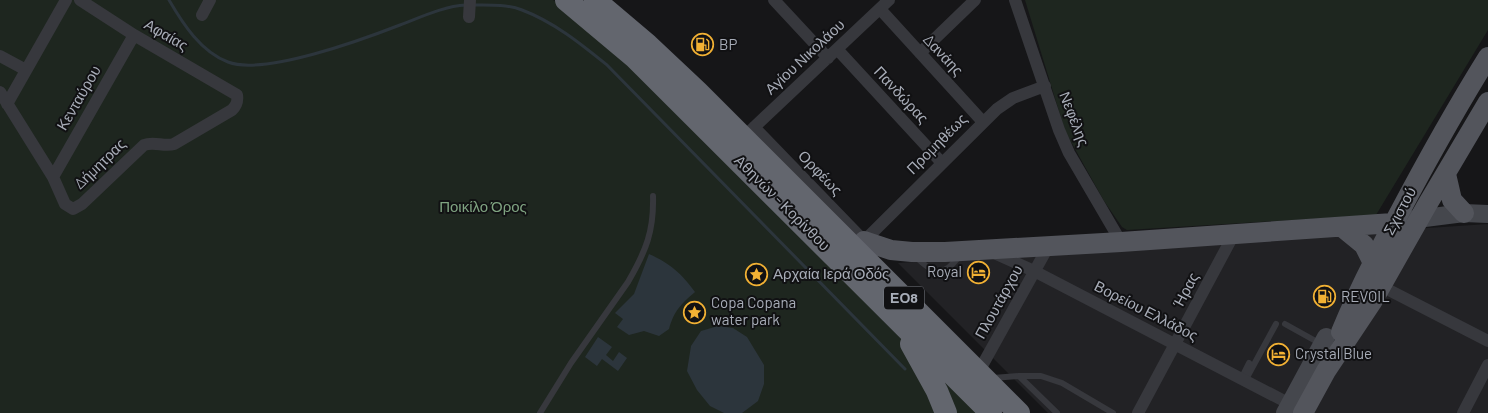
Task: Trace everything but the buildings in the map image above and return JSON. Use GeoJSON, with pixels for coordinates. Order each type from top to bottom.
{"type":"FeatureCollection","features":[{"type":"Feature","properties":{"kind":"highway","name":"Αθηνών - Κορίνθου"},"geometry":{"type":"LineString","coordinates":[[566,0],[603,29],[641,64],[991,413]]}},
{"type":"Feature","properties":{"kind":"highway","name":"Αθηνών - Κορίνθου"},"geometry":{"type":"LineString","coordinates":[[595,0],[749,132],[790,183],[1019,413]]}},
{"type":"Feature","properties":{"kind":"highway"},"geometry":{"type":"LineString","coordinates":[[790,183],[864,241]]}},
{"type":"Feature","properties":{"kind":"highway"},"geometry":{"type":"LineString","coordinates":[[901,323],[934,385],[946,413]]}},
{"type":"Feature","properties":{"kind":"main road","name":"Σχιστού"},"geometry":{"type":"LineString","coordinates":[[1370,294],[1373,263],[1441,133],[1488,56]]}},
{"type":"Feature","properties":{"kind":"main road","name":"Σχιστού"},"geometry":{"type":"LineString","coordinates":[[1293,410],[1326,371],[1370,294],[1417,223],[1488,102]]}},
{"type":"Feature","properties":{"kind":"main road"},"geometry":{"type":"LineString","coordinates":[[1446,174],[1452,200],[1464,214]]}},
{"type":"Feature","properties":{"kind":"main road"},"geometry":{"type":"LineString","coordinates":[[864,241],[891,250],[912,252],[977,250],[1394,223]]}},
{"type":"Feature","properties":{"kind":"main road"},"geometry":{"type":"LineString","coordinates":[[1342,227],[1364,245],[1373,263]]}},
{"type":"Feature","properties":{"kind":"main road"},"geometry":{"type":"LineString","coordinates":[[1324,341],[1370,294]]}},
{"type":"Feature","properties":{"kind":"main road"},"geometry":{"type":"LineString","coordinates":[[1315,413],[1370,294]]}},
{"type":"Feature","properties":{"kind":"street"},"geometry":{"type":"LineString","coordinates":[[7,104],[66,0]]}},
{"type":"Feature","properties":{"kind":"street","name":"Αφαίας"},"geometry":{"type":"LineString","coordinates":[[80,0],[134,35],[237,94]]}},
{"type":"Feature","properties":{"kind":"street"},"geometry":{"type":"LineString","coordinates":[[202,15],[210,0]]}},
{"type":"Feature","properties":{"kind":"street"},"geometry":{"type":"LineString","coordinates":[[469,17],[470,0]]}},
{"type":"Feature","properties":{"kind":"street","name":"Πανδώρας"},"geometry":{"type":"LineString","coordinates":[[774,0],[832,54],[942,163]]}},
{"type":"Feature","properties":{"kind":"street","name":"Αγίου Νικολάου"},"geometry":{"type":"LineString","coordinates":[[749,132],[889,0]]}},
{"type":"Feature","properties":{"kind":"street","name":"Νεφέλης"},"geometry":{"type":"LineString","coordinates":[[1015,0],[1059,130],[1069,153],[1121,242]]}},
{"type":"Feature","properties":{"kind":"street"},"geometry":{"type":"LineString","coordinates":[[920,53],[966,3]]}},
{"type":"Feature","properties":{"kind":"street","name":"Δανάης"},"geometry":{"type":"LineString","coordinates":[[880,9],[983,122]]}},
{"type":"Feature","properties":{"kind":"street","name":"Κενταύρου"},"geometry":{"type":"LineString","coordinates":[[54,177],[134,35]]}},
{"type":"Feature","properties":{"kind":"street"},"geometry":{"type":"LineString","coordinates":[[0,56],[26,70]]}},
{"type":"Feature","properties":{"kind":"street","name":"Προμηθέως"},"geometry":{"type":"LineString","coordinates":[[864,241],[997,109],[1014,98],[1045,86]]}},
{"type":"Feature","properties":{"kind":"street","name":"Δήμητρας"},"geometry":{"type":"LineString","coordinates":[[0,92],[54,177],[65,204],[70,208],[76,208],[82,204],[147,143],[166,146],[174,144],[232,110],[237,103],[237,94]]}},
{"type":"Feature","properties":{"kind":"street","name":"Ορφέως"},"geometry":{"type":"LineString","coordinates":[[749,132],[864,241]]}},
{"type":"Feature","properties":{"kind":"street"},"geometry":{"type":"LineString","coordinates":[[1417,223],[1464,214],[1488,214]]}},
{"type":"Feature","properties":{"kind":"street"},"geometry":{"type":"LineString","coordinates":[[1394,223],[1488,223]]}},
{"type":"Feature","properties":{"kind":"street","name":"Ήρας"},"geometry":{"type":"LineString","coordinates":[[1138,413],[1234,234]]}},
{"type":"Feature","properties":{"kind":"street","name":"Πλουτάρχου"},"geometry":{"type":"LineString","coordinates":[[981,376],[1048,246]]}},
{"type":"Feature","properties":{"kind":"street","name":"Βορείου Ελλάδος"},"geometry":{"type":"LineString","coordinates":[[977,250],[1034,271],[1243,380],[1293,410]]}},
{"type":"Feature","properties":{"kind":"street"},"geometry":{"type":"LineString","coordinates":[[1370,294],[1488,341]]}},
{"type":"Feature","properties":{"kind":"street"},"geometry":{"type":"LineString","coordinates":[[1293,410],[1324,341]]}},
{"type":"Feature","properties":{"kind":"street"},"geometry":{"type":"LineString","coordinates":[[1463,413],[1488,365]]}},
{"type":"Feature","properties":{"kind":"lane"},"geometry":{"type":"LineString","coordinates":[[540,413],[571,363],[636,268],[650,236],[654,217],[653,196]]}},
{"type":"Feature","properties":{"kind":"lane"},"geometry":{"type":"LineString","coordinates":[[1243,380],[1276,324]]}},
{"type":"Feature","properties":{"kind":"lane"},"geometry":{"type":"LineString","coordinates":[[1285,324],[1324,341]]}},
{"type":"Feature","properties":{"kind":"lane"},"geometry":{"type":"LineString","coordinates":[[1243,380],[1249,362]]}},
{"type":"Feature","properties":{"kind":"lane"},"geometry":{"type":"LineString","coordinates":[[981,376],[1041,376],[1062,383],[1113,413]]}},
{"type":"Feature","properties":{"kind":"lane"},"geometry":{"type":"LineString","coordinates":[[1019,376],[1057,413]]}},
{"type":"Feature","properties":{"kind":"lane"},"geometry":{"type":"LineString","coordinates":[[1098,404],[1098,413]]}},
{"type":"Feature","properties":{"kind":"shaded area"},"geometry":{"type":"Polygon","coordinates":[[[1488,224],[1488,413],[1048,413],[898,263],[1488,224]]]}},
{"type":"Feature","properties":{"kind":"shaded area"},"geometry":{"type":"Polygon","coordinates":[[[649,254],[664,261],[675,270],[695,292],[679,308],[673,317],[669,329],[659,336],[644,331],[629,335],[617,327],[623,319],[615,313],[634,294],[649,254]]]}},
{"type":"Feature","properties":{"kind":"shaded area"},"geometry":{"type":"Polygon","coordinates":[[[718,326],[733,328],[747,337],[764,365],[764,384],[758,401],[742,413],[724,413],[710,406],[697,390],[687,371],[691,346],[701,331],[718,326]]]}},
{"type":"Feature","properties":{"kind":"shaded area"},"geometry":{"type":"Polygon","coordinates":[[[598,337],[612,347],[606,355],[613,361],[619,352],[627,358],[618,371],[602,359],[597,366],[585,357],[598,337]]]}},
{"type":"Feature","properties":{"kind":"green space","name":"Ποικίλο Όρος"},"geometry":{"type":"Polygon","coordinates":[[[0,0],[553,0],[811,194],[992,413],[0,413],[0,0]]]}},
{"type":"Feature","properties":{"kind":"green space"},"geometry":{"type":"Polygon","coordinates":[[[1025,0],[1488,0],[1488,30],[1376,215],[1127,230],[1122,227],[1104,201],[1065,131],[1025,0]]]}},
{"type":"Feature","properties":{"kind":"waterway"},"geometry":{"type":"LineString","coordinates":[[169,0],[187,28],[209,51],[228,62],[244,65],[265,64],[314,54],[363,39],[424,15],[466,5]]}},
{"type":"Feature","properties":{"kind":"waterway"},"geometry":{"type":"LineString","coordinates":[[472,5],[510,7],[534,15],[567,34],[607,65],[905,369]]}},
{"type":"Feature","properties":{"kind":"place","name":"BP"},"geometry":{"type":"Point","coordinates":[703,45]}},
{"type":"Feature","properties":{"kind":"place","name":"Royal"},"geometry":{"type":"Point","coordinates":[978,272]}},
{"type":"Feature","properties":{"kind":"place","name":"Αρχαία Ιερά Οδός"},"geometry":{"type":"Point","coordinates":[757,274]}},
{"type":"Feature","properties":{"kind":"place","name":"REVOIL"},"geometry":{"type":"Point","coordinates":[1325,297]}},
{"type":"Feature","properties":{"kind":"place","name":"Copa Copana water park"},"geometry":{"type":"Point","coordinates":[695,312]}},
{"type":"Feature","properties":{"kind":"place","name":"Crystal Blue"},"geometry":{"type":"Point","coordinates":[1279,354]}}]}
